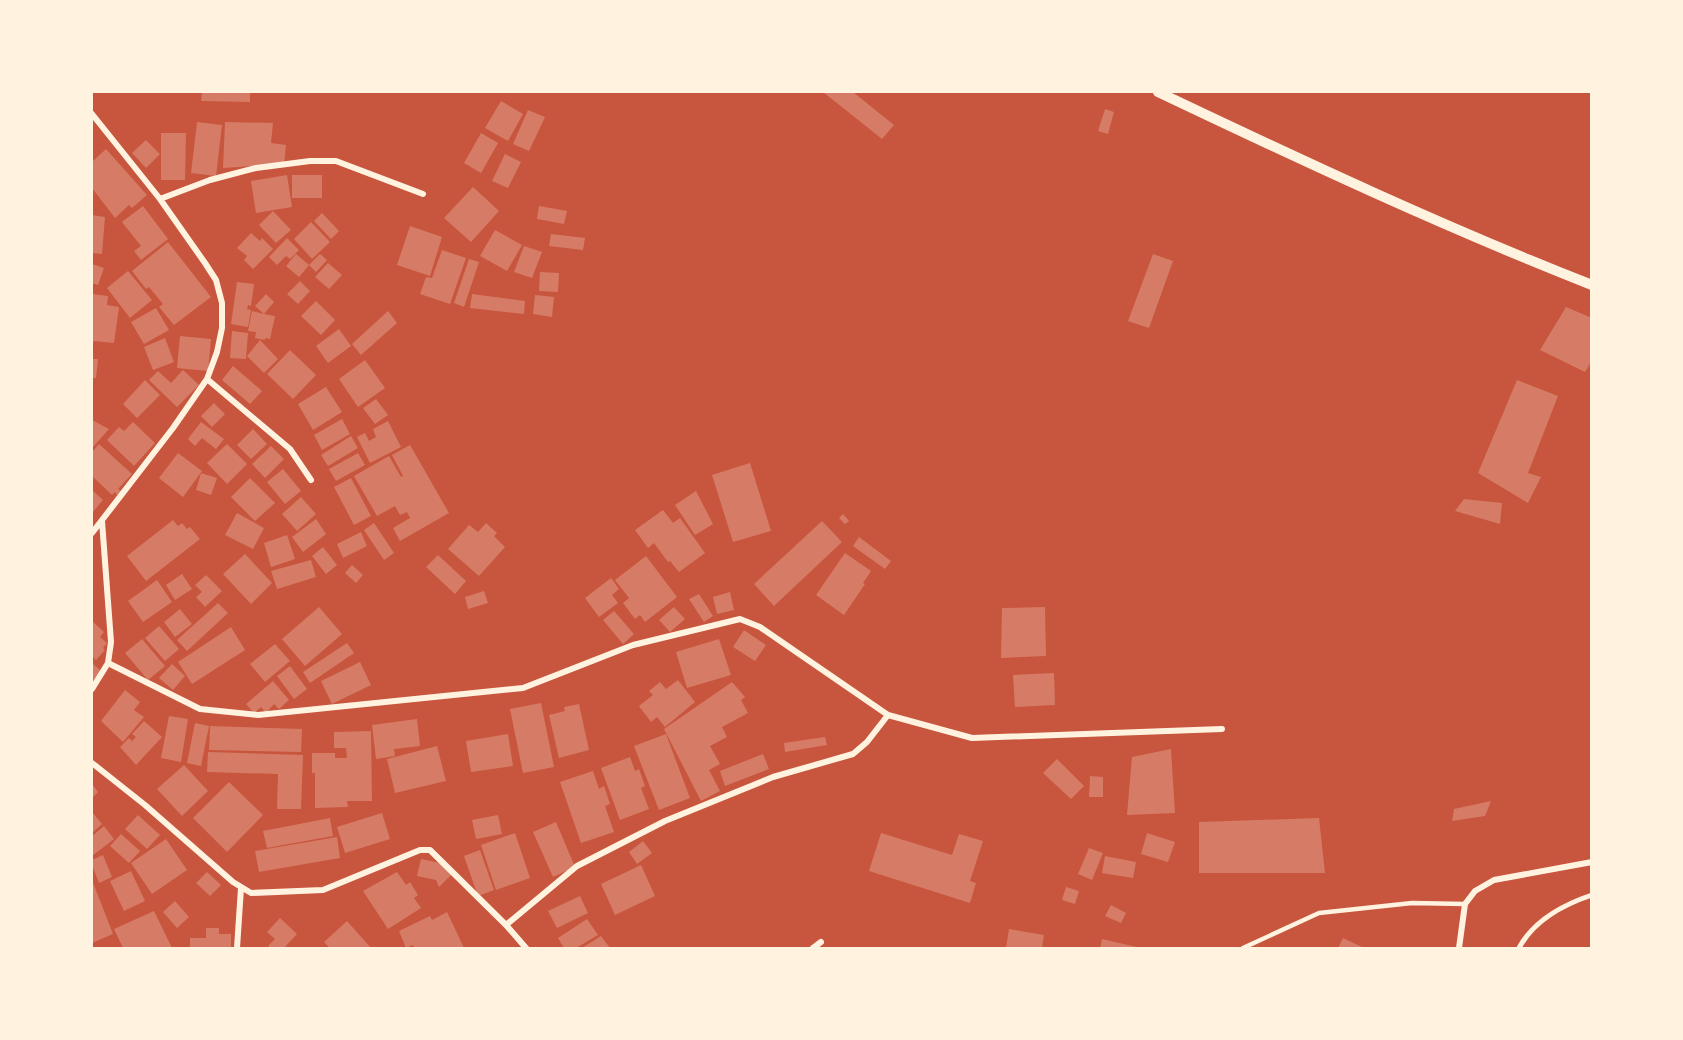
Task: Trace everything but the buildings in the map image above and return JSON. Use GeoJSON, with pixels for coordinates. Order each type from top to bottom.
{"type":"FeatureCollection","features":[{"type":"Feature","properties":{"kind":"street"},"geometry":{"type":"LineString","coordinates":[[1158,92],[1371,193],[1504,251],[1592,285]]}},
{"type":"Feature","properties":{"kind":"street"},"geometry":{"type":"LineString","coordinates":[[92,115],[160,199],[216,280],[222,303],[217,352],[207,379],[173,428],[92,533]]}},
{"type":"Feature","properties":{"kind":"street"},"geometry":{"type":"LineString","coordinates":[[160,199],[210,180],[256,168],[336,160],[423,194]]}},
{"type":"Feature","properties":{"kind":"street"},"geometry":{"type":"LineString","coordinates":[[207,379],[290,449],[311,480]]}},
{"type":"Feature","properties":{"kind":"street"},"geometry":{"type":"LineString","coordinates":[[92,689],[108,663],[111,642],[102,521]]}},
{"type":"Feature","properties":{"kind":"street"},"geometry":{"type":"LineString","coordinates":[[108,663],[200,709],[258,716],[523,688],[633,645],[740,619],[760,627],[888,715],[972,738],[1222,729]]}},
{"type":"Feature","properties":{"kind":"street"},"geometry":{"type":"LineString","coordinates":[[506,925],[577,866],[664,821],[752,785],[853,754],[867,742],[888,715]]}},
{"type":"Feature","properties":{"kind":"street"},"geometry":{"type":"LineString","coordinates":[[92,763],[146,805],[241,888],[251,893],[322,890],[420,850],[430,850],[506,925],[526,948]]}},
{"type":"Feature","properties":{"kind":"street"},"geometry":{"type":"LineString","coordinates":[[1459,948],[1465,904],[1475,891],[1494,880],[1592,862]]}},
{"type":"Feature","properties":{"kind":"street"},"geometry":{"type":"LineString","coordinates":[[237,948],[241,888]]}},
{"type":"Feature","properties":{"kind":"street"},"geometry":{"type":"LineString","coordinates":[[1519,948],[1535,927],[1548,915],[1565,904],[1592,895]]}},
{"type":"Feature","properties":{"kind":"street"},"geometry":{"type":"LineString","coordinates":[[813,948],[821,942]]}},
{"type":"Feature","properties":{"kind":"lane"},"geometry":{"type":"LineString","coordinates":[[1243,948],[1319,913],[1412,903],[1465,904]]}}]}
